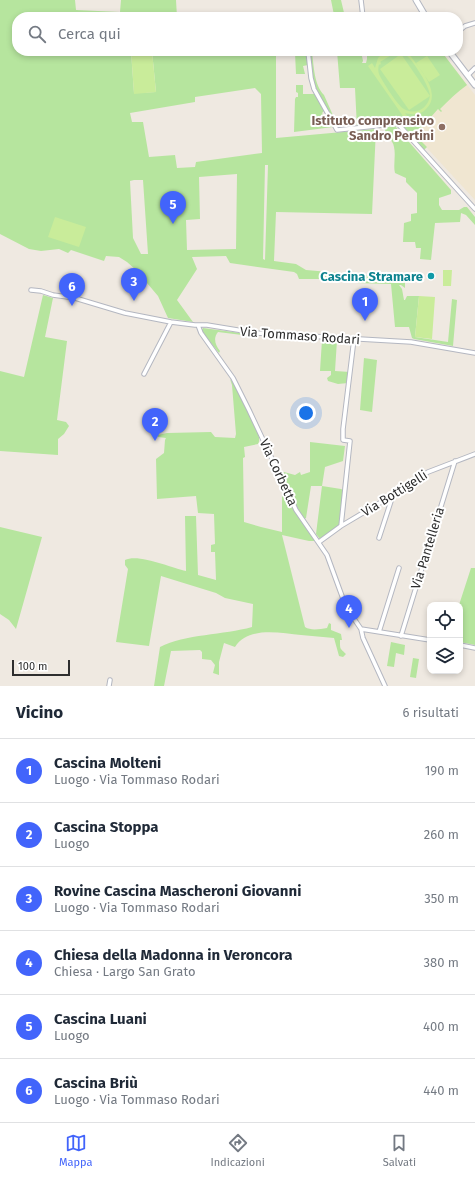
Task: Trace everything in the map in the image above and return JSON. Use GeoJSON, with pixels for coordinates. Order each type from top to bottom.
{"type":"FeatureCollection","features":[{"type":"Feature","properties":{"kind":"street"},"geometry":{"type":"LineString","coordinates":[[361,0],[362,12]]}},
{"type":"Feature","properties":{"kind":"street"},"geometry":{"type":"LineString","coordinates":[[417,0],[423,12]]}},
{"type":"Feature","properties":{"kind":"street"},"geometry":{"type":"LineString","coordinates":[[463,28],[475,23]]}},
{"type":"Feature","properties":{"kind":"street"},"geometry":{"type":"LineString","coordinates":[[309,56],[314,89],[337,130],[393,123],[398,124],[475,209]]}},
{"type":"Feature","properties":{"kind":"street"},"geometry":{"type":"LineString","coordinates":[[453,56],[475,85]]}},
{"type":"Feature","properties":{"kind":"street"},"geometry":{"type":"LineString","coordinates":[[468,75],[475,68]]}},
{"type":"Feature","properties":{"kind":"street","name":"Via Tommaso Rodari"},"geometry":{"type":"LineString","coordinates":[[32,290],[82,300],[103,307],[171,322],[207,325],[256,333],[411,342],[475,353]]}},
{"type":"Feature","properties":{"kind":"street"},"geometry":{"type":"LineString","coordinates":[[144,374],[171,322]]}},
{"type":"Feature","properties":{"kind":"street","name":"Via Corbetta"},"geometry":{"type":"LineString","coordinates":[[198,325],[201,333],[233,378],[263,438],[296,510],[319,542],[330,563],[346,607],[361,629]]}},
{"type":"Feature","properties":{"kind":"street"},"geometry":{"type":"LineString","coordinates":[[341,526],[350,441],[343,440],[343,434],[354,339]]}},
{"type":"Feature","properties":{"kind":"street","name":"Via Bottigelli"},"geometry":{"type":"LineString","coordinates":[[319,542],[341,526],[428,472],[475,454]]}},
{"type":"Feature","properties":{"kind":"street","name":"Via Pantelleria"},"geometry":{"type":"LineString","coordinates":[[401,636],[455,461]]}},
{"type":"Feature","properties":{"kind":"street"},"geometry":{"type":"LineString","coordinates":[[379,538],[393,495]]}},
{"type":"Feature","properties":{"kind":"street"},"geometry":{"type":"LineString","coordinates":[[379,632],[399,568]]}},
{"type":"Feature","properties":{"kind":"street"},"geometry":{"type":"LineString","coordinates":[[385,686],[361,629],[427,640]]}},
{"type":"Feature","properties":{"kind":"street"},"geometry":{"type":"LineString","coordinates":[[463,646],[475,648]]}},
{"type":"Feature","properties":{"kind":"street"},"geometry":{"type":"LineString","coordinates":[[109,686],[110,680]]}},
{"type":"Feature","properties":{"kind":"shaded area","name":"Istituto comprensivo Sandro Pertini"},"geometry":{"type":"Polygon","coordinates":[[[367,56],[445,56],[475,95],[475,200],[415,135],[367,60],[367,56]]]}},
{"type":"Feature","properties":{"kind":"green space"},"geometry":{"type":"Polygon","coordinates":[[[0,0],[75,0],[76,10],[120,12],[12,12],[12,56],[131,56],[134,93],[156,92],[152,56],[276,56],[276,138],[376,129],[372,214],[276,212],[274,261],[296,264],[306,270],[402,280],[405,282],[405,288],[399,285],[402,289],[404,300],[407,296],[419,296],[415,337],[448,342],[452,299],[457,300],[453,346],[414,339],[412,338],[409,327],[395,327],[391,284],[356,283],[331,279],[299,279],[297,274],[294,272],[230,263],[226,256],[192,257],[197,269],[177,300],[193,322],[168,318],[158,296],[136,270],[119,257],[106,256],[104,261],[71,250],[68,253],[59,249],[41,251],[29,249],[0,234],[0,0]],[[255,88],[195,97],[195,102],[130,113],[132,122],[143,122],[149,157],[175,155],[177,168],[195,167],[196,162],[262,153],[261,94],[255,88]],[[265,165],[263,259],[265,260],[268,165],[265,165]],[[237,174],[199,177],[200,219],[186,220],[187,250],[236,249],[237,174]],[[143,180],[130,181],[133,238],[141,254],[148,254],[143,180]]]}},
{"type":"Feature","properties":{"kind":"green space"},"geometry":{"type":"Polygon","coordinates":[[[121,0],[176,0],[177,12],[120,12],[121,0]]]}},
{"type":"Feature","properties":{"kind":"green space"},"geometry":{"type":"Polygon","coordinates":[[[331,0],[341,0],[344,12],[333,12],[331,0]]]}},
{"type":"Feature","properties":{"kind":"green space"},"geometry":{"type":"Polygon","coordinates":[[[131,56],[152,56],[156,92],[134,94],[131,56]]]}},
{"type":"Feature","properties":{"kind":"green space"},"geometry":{"type":"Polygon","coordinates":[[[295,56],[307,56],[308,65],[303,66],[305,74],[296,74],[295,56]]]}},
{"type":"Feature","properties":{"kind":"green space"},"geometry":{"type":"Polygon","coordinates":[[[310,56],[312,56],[318,86],[324,95],[339,129],[337,128],[314,84],[310,56]]]}},
{"type":"Feature","properties":{"kind":"green space"},"geometry":{"type":"Polygon","coordinates":[[[337,56],[362,56],[362,63],[366,63],[367,56],[445,56],[467,85],[456,93],[440,109],[442,111],[441,112],[438,109],[415,135],[427,147],[424,150],[400,125],[393,123],[357,128],[355,88],[340,88],[337,56]]]}},
{"type":"Feature","properties":{"kind":"green space"},"geometry":{"type":"Polygon","coordinates":[[[380,56],[390,56],[380,62],[380,65],[379,64],[379,74],[383,82],[401,107],[413,112],[421,110],[427,104],[430,96],[424,80],[407,56],[410,56],[428,81],[431,88],[431,103],[422,112],[416,114],[405,113],[408,117],[405,119],[368,66],[372,63],[375,68],[380,56]]]}},
{"type":"Feature","properties":{"kind":"green space"},"geometry":{"type":"Polygon","coordinates":[[[398,56],[402,56],[430,96],[409,110],[380,69],[398,56]]]}},
{"type":"Feature","properties":{"kind":"green space"},"geometry":{"type":"Polygon","coordinates":[[[427,56],[440,75],[429,82],[416,63],[427,56]]]}},
{"type":"Feature","properties":{"kind":"green space"},"geometry":{"type":"Polygon","coordinates":[[[296,85],[303,85],[303,94],[316,94],[324,111],[322,113],[333,127],[294,132],[295,99],[298,97],[296,85]]]}},
{"type":"Feature","properties":{"kind":"green space"},"geometry":{"type":"Polygon","coordinates":[[[395,126],[451,190],[451,194],[439,198],[439,205],[442,210],[459,210],[467,207],[475,217],[475,225],[466,215],[461,213],[460,222],[435,223],[431,260],[420,259],[421,248],[416,248],[415,242],[403,242],[404,223],[411,221],[411,214],[417,213],[417,193],[406,182],[406,178],[395,173],[394,147],[385,130],[385,127],[395,126]]]}},
{"type":"Feature","properties":{"kind":"green space"},"geometry":{"type":"Polygon","coordinates":[[[55,217],[86,227],[79,247],[48,237],[55,217]]]}},
{"type":"Feature","properties":{"kind":"green space"},"geometry":{"type":"Polygon","coordinates":[[[443,270],[452,270],[451,286],[443,286],[443,270]]]}},
{"type":"Feature","properties":{"kind":"green space"},"geometry":{"type":"Polygon","coordinates":[[[43,295],[53,298],[45,337],[67,341],[57,420],[66,422],[69,426],[64,434],[58,439],[58,455],[0,451],[0,371],[24,377],[43,295]]]}},
{"type":"Feature","properties":{"kind":"green space"},"geometry":{"type":"Polygon","coordinates":[[[419,296],[435,297],[432,339],[415,337],[419,296]]]}},
{"type":"Feature","properties":{"kind":"green space"},"geometry":{"type":"Polygon","coordinates":[[[203,328],[248,334],[250,336],[218,332],[215,339],[220,351],[219,353],[203,333],[203,328]]]}},
{"type":"Feature","properties":{"kind":"green space"},"geometry":{"type":"Polygon","coordinates":[[[322,340],[337,340],[335,371],[350,372],[348,383],[338,384],[328,381],[327,378],[331,375],[331,371],[320,371],[322,340]]]}},
{"type":"Feature","properties":{"kind":"green space"},"geometry":{"type":"Polygon","coordinates":[[[364,358],[377,360],[372,412],[360,410],[364,358]]]}},
{"type":"Feature","properties":{"kind":"green space"},"geometry":{"type":"Polygon","coordinates":[[[230,379],[256,427],[259,438],[258,444],[244,447],[244,522],[282,532],[282,495],[288,496],[297,514],[315,541],[282,535],[305,627],[310,629],[319,629],[327,628],[329,623],[331,624],[331,630],[341,634],[342,640],[340,640],[340,647],[346,654],[343,657],[339,656],[334,638],[274,632],[256,633],[241,640],[235,647],[224,643],[219,662],[219,675],[213,673],[215,665],[211,660],[202,659],[202,652],[200,650],[171,651],[164,686],[154,686],[160,647],[193,637],[252,627],[253,604],[225,598],[216,593],[161,576],[149,646],[116,642],[128,569],[125,565],[125,560],[138,558],[186,571],[185,516],[196,516],[198,575],[216,580],[215,552],[211,552],[211,545],[215,544],[214,514],[198,513],[196,496],[157,499],[156,459],[164,453],[166,438],[158,437],[158,435],[167,433],[211,432],[215,437],[235,438],[236,434],[232,385],[230,379]]]}},
{"type":"Feature","properties":{"kind":"green space"},"geometry":{"type":"Polygon","coordinates":[[[310,442],[345,446],[343,461],[325,467],[322,486],[311,486],[306,518],[304,519],[282,474],[284,472],[295,475],[300,472],[301,475],[310,472],[310,442]]]}},
{"type":"Feature","properties":{"kind":"green space"},"geometry":{"type":"Polygon","coordinates":[[[322,486],[343,490],[339,525],[320,539],[316,534],[322,486]]]}},
{"type":"Feature","properties":{"kind":"green space"},"geometry":{"type":"Polygon","coordinates":[[[0,527],[42,537],[16,629],[9,620],[0,614],[0,527]]]}},
{"type":"Feature","properties":{"kind":"green space"},"geometry":{"type":"Polygon","coordinates":[[[471,568],[475,568],[475,645],[463,643],[463,602],[460,602],[471,568]]]}},
{"type":"Feature","properties":{"kind":"green space"},"geometry":{"type":"Polygon","coordinates":[[[391,642],[405,645],[404,655],[396,653],[394,667],[387,666],[391,642]]]}},
{"type":"Feature","properties":{"kind":"green space"},"geometry":{"type":"Polygon","coordinates":[[[413,658],[419,659],[416,678],[410,677],[413,658]]]}},
{"type":"Feature","properties":{"kind":"place","name":"Istituto comprensivo Sandro Pertini"},"geometry":{"type":"Point","coordinates":[442,127]}},
{"type":"Feature","properties":{"kind":"place","name":"Cascina Luani"},"geometry":{"type":"Point","coordinates":[173,224]}},
{"type":"Feature","properties":{"kind":"place","name":"Cascina Stramare"},"geometry":{"type":"Point","coordinates":[431,276]}},
{"type":"Feature","properties":{"kind":"place","name":"Rovine Cascina Mascheroni Giovanni"},"geometry":{"type":"Point","coordinates":[134,301]}},
{"type":"Feature","properties":{"kind":"place","name":"Cascina Briù"},"geometry":{"type":"Point","coordinates":[72,306]}},
{"type":"Feature","properties":{"kind":"place","name":"Cascina Molteni"},"geometry":{"type":"Point","coordinates":[365,321]}},
{"type":"Feature","properties":{"kind":"place","name":"Cascina Stoppa"},"geometry":{"type":"Point","coordinates":[155,441]}},
{"type":"Feature","properties":{"kind":"place","name":"Chiesa della Madonna in Veroncora"},"geometry":{"type":"Point","coordinates":[349,628]}}]}
